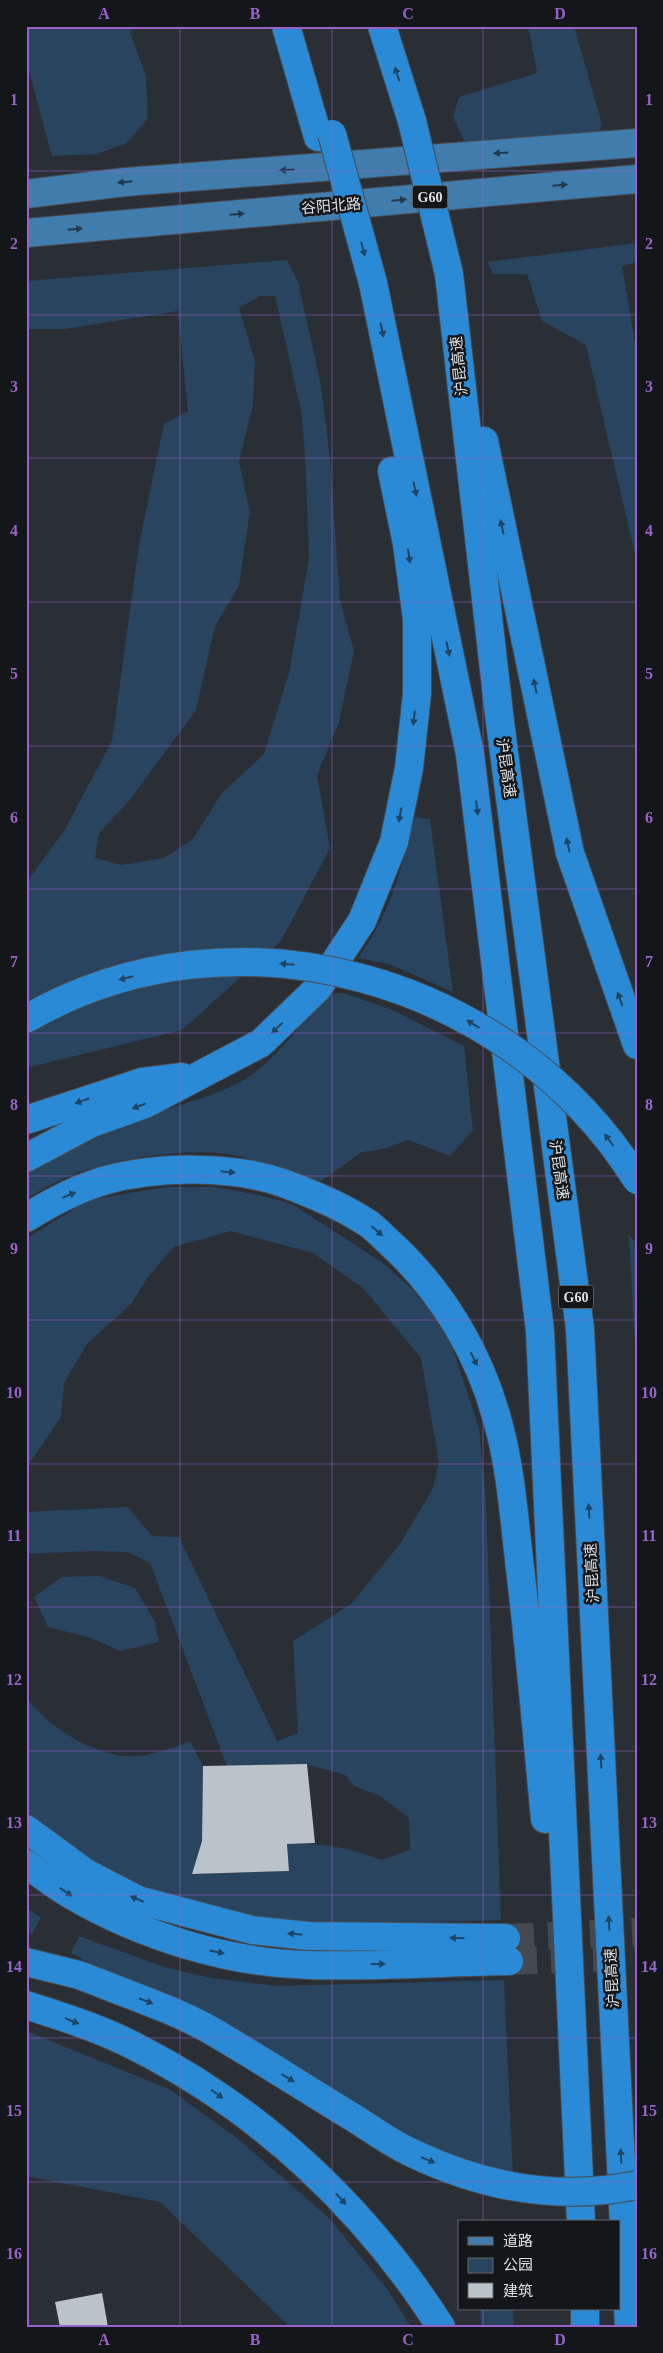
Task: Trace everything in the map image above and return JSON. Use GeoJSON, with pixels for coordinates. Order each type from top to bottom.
{"type":"FeatureCollection","features":[{"type":"Feature","properties":{"kind":"highway"},"geometry":{"type":"LineString","coordinates":[[286,26],[325,136]]}},
{"type":"Feature","properties":{"kind":"highway","name":"G60"},"geometry":{"type":"LineString","coordinates":[[298,26],[363,284],[470,754],[540,1331],[580,2220]]}},
{"type":"Feature","properties":{"kind":"highway","name":"沪昆高速"},"geometry":{"type":"LineString","coordinates":[[382,26],[412,120],[449,274],[500,722],[580,1329],[629,2327]]}},
{"type":"Feature","properties":{"kind":"highway"},"geometry":{"type":"LineString","coordinates":[[449,274],[570,853],[637,1045]]}},
{"type":"Feature","properties":{"kind":"highway"},"geometry":{"type":"LineString","coordinates":[[26,1158],[92,1123],[145,1104],[261,1043],[317,989],[362,921],[394,842],[409,768],[417,694],[417,619],[407,544],[363,284]]}},
{"type":"Feature","properties":{"kind":"highway"},"geometry":{"type":"LineString","coordinates":[[26,1018],[82,992],[123,979],[204,963],[287,963],[328,969],[368,979],[447,1008],[524,1056],[594,1120],[637,1180]]}},
{"type":"Feature","properties":{"kind":"highway"},"geometry":{"type":"LineString","coordinates":[[26,1120],[142,1082],[198,1075]]}},
{"type":"Feature","properties":{"kind":"highway"},"geometry":{"type":"LineString","coordinates":[[26,1218],[54,1201],[103,1181],[156,1171],[209,1170],[264,1176],[319,1196],[370,1225],[413,1264],[448,1309],[477,1364],[497,1419],[508,1479],[525,1614],[546,1828],[580,2220]]}},
{"type":"Feature","properties":{"kind":"highway"},"geometry":{"type":"LineString","coordinates":[[26,1830],[86,1872],[138,1900],[252,1930],[309,1936],[508,1950],[306,1965],[238,1956],[186,1945],[129,1925],[72,1896],[26,1864]]}},
{"type":"Feature","properties":{"kind":"highway"},"geometry":{"type":"LineString","coordinates":[[26,1962],[79,1975],[155,2004],[210,2030],[411,2153],[466,2175],[524,2189],[564,2193],[604,2192],[637,2185]]}},
{"type":"Feature","properties":{"kind":"highway"},"geometry":{"type":"LineString","coordinates":[[26,2005],[134,2046],[203,2084],[267,2130],[322,2179],[373,2232],[416,2288],[441,2327]]}},
{"type":"Feature","properties":{"kind":"highway"},"geometry":{"type":"LineString","coordinates":[[585,2310],[586,2327]]}},
{"type":"Feature","properties":{"kind":"main road"},"geometry":{"type":"LineString","coordinates":[[26,194],[125,182],[637,143]]}},
{"type":"Feature","properties":{"kind":"main road","name":"谷阳北路"},"geometry":{"type":"LineString","coordinates":[[26,233],[637,178]]}},
{"type":"Feature","properties":{"kind":"green space"},"geometry":{"type":"Polygon","coordinates":[[[26,26],[133,26],[130,32],[146,76],[148,118],[127,143],[97,154],[52,156],[26,60],[26,26]]]}},
{"type":"Feature","properties":{"kind":"green space"},"geometry":{"type":"Polygon","coordinates":[[[528,26],[574,26],[602,124],[597,139],[471,155],[453,117],[459,97],[537,73],[528,26]]]}},
{"type":"Feature","properties":{"kind":"green space"},"geometry":{"type":"Polygon","coordinates":[[[637,243],[637,262],[622,266],[637,355],[637,562],[586,345],[542,321],[527,274],[493,274],[487,262],[637,243]]]}},
{"type":"Feature","properties":{"kind":"green space"},"geometry":{"type":"Polygon","coordinates":[[[287,260],[298,282],[321,385],[330,459],[340,600],[354,651],[339,722],[317,775],[330,848],[281,941],[182,1030],[26,1068],[26,883],[64,831],[112,741],[139,545],[164,424],[188,411],[178,311],[65,329],[26,329],[26,281],[287,260]],[[260,296],[239,308],[255,361],[253,405],[239,462],[250,511],[239,586],[215,626],[196,710],[129,801],[99,833],[95,858],[121,865],[164,858],[193,839],[221,794],[264,754],[289,673],[309,559],[305,453],[301,411],[275,296],[260,296]]]}},
{"type":"Feature","properties":{"kind":"green space"},"geometry":{"type":"Polygon","coordinates":[[[415,817],[430,819],[453,992],[389,964],[358,958],[379,925],[394,890],[415,817]]]}},
{"type":"Feature","properties":{"kind":"green space"},"geometry":{"type":"Polygon","coordinates":[[[344,993],[395,1011],[464,1046],[473,1130],[450,1156],[408,1140],[384,1149],[362,1152],[321,1181],[233,1155],[194,1152],[147,1156],[80,1172],[54,1183],[26,1199],[26,1169],[57,1152],[121,1124],[204,1097],[241,1082],[261,1067],[281,1048],[325,995],[344,993]]]}},
{"type":"Feature","properties":{"kind":"green space"},"geometry":{"type":"Polygon","coordinates":[[[166,1187],[214,1187],[259,1195],[292,1204],[383,1263],[414,1291],[447,1331],[479,1428],[486,1503],[501,1920],[321,1925],[255,1921],[135,1891],[26,1819],[26,1697],[45,1717],[69,1735],[96,1749],[110,1753],[123,1756],[140,1756],[166,1750],[190,1741],[203,1766],[202,1841],[192,1874],[289,1871],[287,1844],[312,1844],[335,1847],[381,1860],[410,1850],[409,1818],[380,1796],[354,1786],[345,1775],[307,1764],[227,1766],[150,1563],[128,1552],[91,1551],[26,1554],[26,1512],[128,1507],[152,1536],[179,1537],[277,1741],[298,1733],[293,1641],[351,1604],[400,1544],[433,1488],[439,1463],[421,1358],[363,1288],[313,1253],[231,1231],[174,1247],[148,1277],[131,1304],[87,1344],[64,1383],[61,1417],[26,1468],[26,1239],[88,1200],[166,1187]]]}},
{"type":"Feature","properties":{"kind":"green space"},"geometry":{"type":"Polygon","coordinates":[[[629,1235],[637,1244],[637,1381],[629,1235]]]}},
{"type":"Feature","properties":{"kind":"green space"},"geometry":{"type":"Polygon","coordinates":[[[99,1576],[135,1588],[155,1622],[159,1642],[120,1651],[91,1638],[48,1627],[34,1597],[62,1577],[99,1576]]]}},
{"type":"Feature","properties":{"kind":"green space"},"geometry":{"type":"Polygon","coordinates":[[[26,1908],[41,1917],[32,1934],[26,1933],[26,1908]]]}},
{"type":"Feature","properties":{"kind":"green space"},"geometry":{"type":"Polygon","coordinates":[[[79,1936],[164,1967],[211,1978],[276,1986],[504,1980],[513,2176],[466,2168],[71,1953],[79,1936]]]}},
{"type":"Feature","properties":{"kind":"green space"},"geometry":{"type":"Polygon","coordinates":[[[26,2031],[169,2089],[237,2138],[328,2217],[387,2289],[411,2327],[290,2327],[160,2202],[26,2176],[26,2031]]]}},
{"type":"Feature","properties":{"kind":"green space"},"geometry":{"type":"Polygon","coordinates":[[[480,2310],[513,2310],[514,2327],[481,2327],[480,2310]]]}},
{"type":"Feature","properties":{"kind":"building"},"geometry":{"type":"Polygon","coordinates":[[[307,1764],[315,1843],[287,1844],[289,1871],[192,1874],[202,1841],[203,1766],[307,1764]]]}},
{"type":"Feature","properties":{"kind":"building"},"geometry":{"type":"Polygon","coordinates":[[[102,2293],[108,2327],[60,2327],[55,2302],[102,2293]]]}},
{"type":"Feature","properties":{"kind":"tunnel"},"geometry":{"type":"LineString","coordinates":[[506,1938],[637,1932]]}},
{"type":"Feature","properties":{"kind":"tunnel"},"geometry":{"type":"LineString","coordinates":[[509,1961],[637,1957]]}}]}
